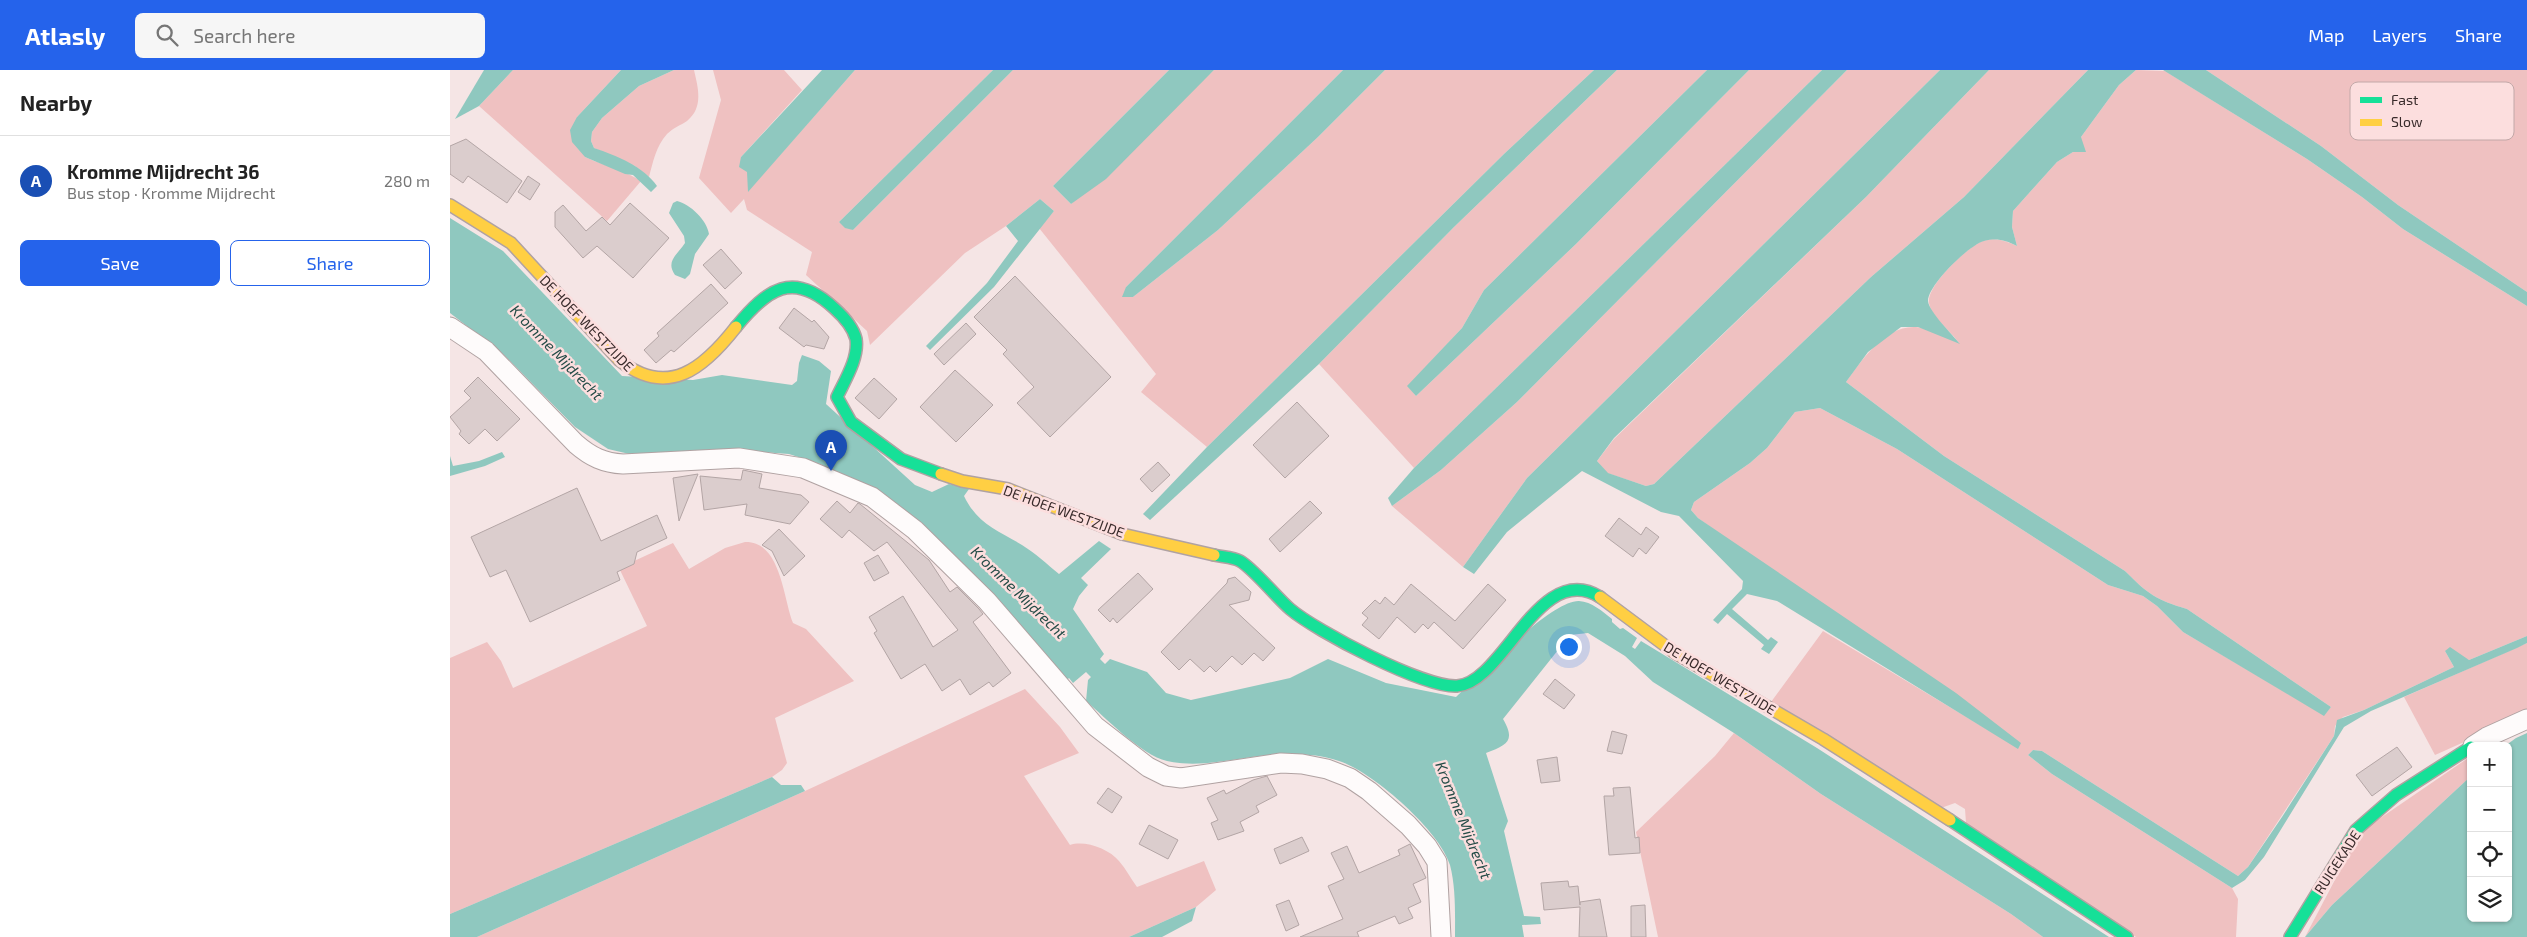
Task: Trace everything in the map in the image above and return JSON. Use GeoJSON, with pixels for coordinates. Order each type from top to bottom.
{"type":"FeatureCollection","features":[{"type":"Feature","properties":{"kind":"street","name":"DE HOEF WESTZIJDE"},"geometry":{"type":"LineString","coordinates":[[450,205],[511,243],[619,360],[635,374],[654,378],[673,377],[694,371],[720,350],[753,307],[774,292],[790,285],[812,291],[846,320],[856,339],[853,362],[837,397],[851,422],[901,459],[962,481],[1008,489],[1122,534],[1240,561],[1291,610],[1357,651],[1431,681],[1455,686],[1469,684],[1488,667],[1541,606],[1558,595],[1576,591],[1595,594],[1614,606],[1675,653],[1831,744],[1958,825],[2126,937]]}},
{"type":"Feature","properties":{"kind":"street"},"geometry":{"type":"LineString","coordinates":[[450,327],[486,351],[587,454],[606,463],[623,464],[739,458],[803,468],[872,497],[915,530],[987,601],[1096,726],[1141,762],[1166,776],[1181,778],[1281,763],[1327,769],[1350,778],[1402,819],[1427,846],[1437,862],[1441,937]]}},
{"type":"Feature","properties":{"kind":"street","name":"RUIGEKADE"},"geometry":{"type":"LineString","coordinates":[[2480,742],[2527,720]]}},
{"type":"Feature","properties":{"kind":"street","name":"RUIGEKADE"},"geometry":{"type":"LineString","coordinates":[[2290,937],[2356,830],[2396,795],[2467,750]]}},
{"type":"Feature","properties":{"kind":"shaded area"},"geometry":{"type":"Polygon","coordinates":[[[513,70],[621,70],[577,117],[585,157],[641,181],[607,221],[479,106],[513,70]]]}},
{"type":"Feature","properties":{"kind":"shaded area"},"geometry":{"type":"Polygon","coordinates":[[[674,70],[694,70],[698,90],[698,103],[692,116],[663,139],[655,154],[649,177],[635,166],[594,148],[591,141],[592,132],[602,118],[639,86],[674,70]]]}},
{"type":"Feature","properties":{"kind":"shaded area"},"geometry":{"type":"Polygon","coordinates":[[[713,70],[784,70],[802,90],[741,157],[748,172],[748,191],[855,70],[993,70],[839,222],[853,230],[1013,70],[1169,70],[1053,186],[1071,204],[1214,70],[1343,70],[1126,287],[1133,297],[1218,230],[1318,137],[1385,70],[1594,70],[1505,153],[1207,447],[1141,392],[1156,374],[1039,228],[1054,211],[1040,199],[1006,226],[965,253],[870,345],[867,331],[806,275],[812,252],[747,210],[744,199],[731,213],[699,178],[721,100],[713,70]]]}},
{"type":"Feature","properties":{"kind":"shaded area"},"geometry":{"type":"Polygon","coordinates":[[[1617,70],[1707,70],[1484,290],[1462,328],[1408,386],[1416,396],[1576,244],[1749,70],[1822,70],[1414,468],[1319,364],[1454,227],[1617,70]]]}},
{"type":"Feature","properties":{"kind":"shaded area"},"geometry":{"type":"Polygon","coordinates":[[[1847,70],[1940,70],[1527,478],[1463,567],[1392,506],[1441,470],[1517,402],[1847,70]]]}},
{"type":"Feature","properties":{"kind":"shaded area"},"geometry":{"type":"Polygon","coordinates":[[[1989,70],[2088,70],[1964,197],[1871,277],[1654,484],[1646,486],[1607,473],[1597,461],[1614,439],[1866,197],[1989,70]]]}},
{"type":"Feature","properties":{"kind":"shaded area"},"geometry":{"type":"Polygon","coordinates":[[[2136,70],[2165,71],[2307,159],[2362,197],[2403,229],[2527,306],[2527,636],[2469,660],[2445,651],[2454,667],[2364,710],[2343,717],[2335,726],[2334,736],[2248,867],[2238,876],[2042,751],[2033,750],[2028,755],[2052,774],[2232,888],[2238,899],[2236,937],[2136,937],[1966,823],[1965,809],[1955,803],[1941,808],[1771,702],[1823,631],[2018,748],[1698,518],[1691,510],[1694,502],[1750,463],[1767,448],[1795,412],[1820,408],[1897,449],[2108,585],[2143,596],[2157,606],[2183,632],[2324,715],[2331,707],[2187,609],[2153,595],[2125,571],[1944,456],[1846,382],[1875,346],[1894,332],[1905,328],[1927,329],[1959,343],[1933,313],[1929,303],[1934,287],[1949,268],[1976,244],[1988,240],[1996,240],[2017,246],[2012,227],[2013,211],[2057,162],[2073,152],[2081,137],[2119,85],[2136,70]]]}},
{"type":"Feature","properties":{"kind":"shaded area"},"geometry":{"type":"Polygon","coordinates":[[[2206,70],[2527,70],[2527,292],[2398,205],[2321,146],[2206,70]]]}},
{"type":"Feature","properties":{"kind":"shaded area"},"geometry":{"type":"Polygon","coordinates":[[[745,542],[757,544],[766,551],[773,561],[779,573],[793,623],[806,629],[854,681],[775,718],[787,763],[782,770],[772,777],[450,914],[450,658],[487,642],[501,661],[513,688],[647,626],[619,568],[673,543],[689,569],[725,548],[745,542]]]}},
{"type":"Feature","properties":{"kind":"shaded area"},"geometry":{"type":"Polygon","coordinates":[[[2527,643],[2527,714],[2435,755],[2404,697],[2527,643]]]}},
{"type":"Feature","properties":{"kind":"shaded area"},"geometry":{"type":"Polygon","coordinates":[[[1025,689],[1060,727],[1079,753],[1024,776],[1070,845],[1083,844],[1103,849],[1122,864],[1137,887],[1204,861],[1216,890],[1196,907],[1129,937],[477,937],[805,791],[1025,689]]]}},
{"type":"Feature","properties":{"kind":"shaded area"},"geometry":{"type":"Polygon","coordinates":[[[1734,733],[1821,794],[2011,914],[2043,937],[1658,937],[1636,832],[1715,756],[1734,733]]]}},
{"type":"Feature","properties":{"kind":"shaded area"},"geometry":{"type":"Polygon","coordinates":[[[2467,759],[2467,780],[2332,905],[2305,937],[2360,832],[2467,759]]]}},
{"type":"Feature","properties":{"kind":"water"},"geometry":{"type":"Polygon","coordinates":[[[484,70],[513,70],[479,106],[455,119],[484,70]]]}},
{"type":"Feature","properties":{"kind":"water"},"geometry":{"type":"Polygon","coordinates":[[[621,70],[674,70],[639,86],[602,118],[592,132],[591,141],[594,148],[637,167],[657,186],[651,192],[633,175],[625,174],[585,157],[572,142],[570,130],[577,117],[621,70]]]}},
{"type":"Feature","properties":{"kind":"water"},"geometry":{"type":"Polygon","coordinates":[[[822,70],[855,70],[748,192],[747,172],[739,167],[741,157],[822,70]]]}},
{"type":"Feature","properties":{"kind":"water"},"geometry":{"type":"Polygon","coordinates":[[[993,70],[1013,70],[853,230],[845,228],[839,222],[993,70]]]}},
{"type":"Feature","properties":{"kind":"water"},"geometry":{"type":"Polygon","coordinates":[[[1169,70],[1214,70],[1106,179],[1071,204],[1053,186],[1169,70]]]}},
{"type":"Feature","properties":{"kind":"water"},"geometry":{"type":"Polygon","coordinates":[[[1343,70],[1385,70],[1318,137],[1218,230],[1133,297],[1122,297],[1126,287],[1343,70]]]}},
{"type":"Feature","properties":{"kind":"water"},"geometry":{"type":"Polygon","coordinates":[[[1594,70],[1617,70],[1454,227],[1319,364],[1150,520],[1143,514],[1207,447],[1505,153],[1594,70]]]}},
{"type":"Feature","properties":{"kind":"water"},"geometry":{"type":"Polygon","coordinates":[[[1707,70],[1749,70],[1576,244],[1416,396],[1407,386],[1462,328],[1484,290],[1707,70]]]}},
{"type":"Feature","properties":{"kind":"water"},"geometry":{"type":"Polygon","coordinates":[[[1822,70],[1847,70],[1517,402],[1441,470],[1392,506],[1388,498],[1414,468],[1822,70]]]}},
{"type":"Feature","properties":{"kind":"water"},"geometry":{"type":"Polygon","coordinates":[[[1940,70],[1989,70],[1866,197],[1614,438],[1597,461],[1608,473],[1646,486],[1654,484],[1871,277],[1964,197],[2088,70],[2136,70],[2119,85],[2081,137],[2086,152],[2073,152],[2057,162],[2013,211],[2012,227],[2017,246],[1997,240],[1984,241],[1977,244],[1950,266],[1935,285],[1928,301],[1929,306],[1960,344],[1918,327],[1901,327],[1868,352],[1846,382],[1944,456],[2125,571],[2153,595],[2187,609],[2331,707],[2324,716],[2183,632],[2157,606],[2143,596],[2108,585],[1897,449],[1820,408],[1795,412],[1767,448],[1750,463],[1694,502],[1691,510],[1698,518],[1956,693],[2021,743],[2018,749],[1777,601],[1747,594],[1732,609],[1768,640],[1771,637],[1778,642],[1769,654],[1761,649],[1764,645],[1727,614],[1718,624],[1713,620],[1742,589],[1743,581],[1679,516],[1661,512],[1582,471],[1507,532],[1474,574],[1463,567],[1527,478],[1940,70]]]}},
{"type":"Feature","properties":{"kind":"water"},"geometry":{"type":"Polygon","coordinates":[[[2163,70],[2206,70],[2321,146],[2398,205],[2527,292],[2527,306],[2403,229],[2362,197],[2307,159],[2163,70]]]}},
{"type":"Feature","properties":{"kind":"water"},"geometry":{"type":"Polygon","coordinates":[[[1040,199],[1054,211],[994,287],[930,350],[926,346],[987,283],[1018,241],[1006,226],[1040,199]]]}},
{"type":"Feature","properties":{"kind":"water"},"geometry":{"type":"Polygon","coordinates":[[[677,201],[687,205],[697,213],[705,223],[709,234],[695,254],[690,274],[685,279],[675,275],[671,266],[674,258],[685,243],[684,236],[669,213],[673,203],[677,201]]]}},
{"type":"Feature","properties":{"kind":"water","name":"Kromme Mijdrecht"},"geometry":{"type":"Polygon","coordinates":[[[450,218],[503,251],[622,376],[693,380],[722,375],[792,385],[797,381],[802,355],[819,361],[831,371],[826,404],[915,485],[932,492],[949,484],[969,489],[964,496],[982,520],[1027,548],[1059,574],[1099,541],[1111,549],[1081,578],[1088,585],[1079,596],[1073,609],[1104,654],[1100,659],[1105,664],[1110,659],[1147,672],[1166,693],[1191,700],[1290,678],[1328,659],[1386,683],[1456,697],[1534,625],[1567,604],[1579,601],[1584,602],[1601,610],[1620,629],[1623,628],[1637,638],[1632,647],[1635,649],[1641,641],[1817,748],[2109,937],[2043,937],[2011,914],[1821,794],[1734,733],[1653,682],[1625,656],[1588,633],[1570,635],[1503,719],[1509,732],[1507,741],[1504,745],[1486,753],[1508,821],[1504,831],[1524,916],[1540,917],[1541,924],[1522,925],[1524,937],[1455,937],[1453,883],[1450,865],[1444,851],[1404,804],[1353,767],[1339,761],[1314,755],[1297,754],[1259,756],[1193,764],[1167,761],[1157,757],[1135,744],[1086,701],[1088,680],[1091,677],[1086,672],[1073,683],[1069,678],[1065,682],[868,489],[820,464],[789,454],[719,449],[638,456],[608,449],[575,427],[503,354],[450,313],[450,218]]]}},
{"type":"Feature","properties":{"kind":"water"},"geometry":{"type":"Polygon","coordinates":[[[502,452],[505,457],[485,466],[450,476],[450,456],[453,466],[479,461],[502,452]]]}},
{"type":"Feature","properties":{"kind":"water"},"geometry":{"type":"Polygon","coordinates":[[[2527,636],[2527,643],[2517,648],[2371,711],[2344,727],[2264,857],[2245,880],[2232,888],[2052,774],[2028,755],[2033,750],[2042,751],[2238,876],[2248,867],[2334,736],[2337,720],[2364,710],[2454,667],[2445,651],[2450,647],[2469,660],[2527,636]]]}},
{"type":"Feature","properties":{"kind":"water"},"geometry":{"type":"Polygon","coordinates":[[[2527,733],[2527,937],[2305,937],[2332,905],[2467,780],[2467,922],[2512,922],[2510,742],[2527,733]]]}},
{"type":"Feature","properties":{"kind":"water"},"geometry":{"type":"Polygon","coordinates":[[[772,777],[781,785],[801,785],[805,791],[477,937],[450,937],[450,914],[772,777]]]}},
{"type":"Feature","properties":{"kind":"water"},"geometry":{"type":"Polygon","coordinates":[[[1196,907],[1192,921],[1162,937],[1129,937],[1196,907]]]}},
{"type":"Feature","properties":{"kind":"building"},"geometry":{"type":"Polygon","coordinates":[[[466,139],[522,181],[507,203],[468,176],[463,183],[450,174],[450,146],[466,139]]]}},
{"type":"Feature","properties":{"kind":"building"},"geometry":{"type":"Polygon","coordinates":[[[528,176],[540,184],[530,200],[518,192],[528,176]]]}},
{"type":"Feature","properties":{"kind":"building"},"geometry":{"type":"Polygon","coordinates":[[[630,203],[669,238],[633,278],[597,246],[583,258],[555,227],[555,212],[563,205],[586,231],[602,217],[610,225],[630,203]]]}},
{"type":"Feature","properties":{"kind":"building"},"geometry":{"type":"Polygon","coordinates":[[[721,249],[742,273],[725,289],[703,265],[721,249]]]}},
{"type":"Feature","properties":{"kind":"building"},"geometry":{"type":"Polygon","coordinates":[[[1015,276],[1111,377],[1050,437],[1017,403],[1034,387],[1003,354],[1007,350],[974,317],[1015,276]]]}},
{"type":"Feature","properties":{"kind":"building"},"geometry":{"type":"Polygon","coordinates":[[[711,284],[728,303],[674,352],[671,350],[656,363],[644,350],[659,336],[657,333],[711,284]]]}},
{"type":"Feature","properties":{"kind":"building"},"geometry":{"type":"Polygon","coordinates":[[[794,308],[812,322],[814,320],[829,337],[824,349],[806,345],[804,347],[779,328],[794,308]]]}},
{"type":"Feature","properties":{"kind":"building"},"geometry":{"type":"Polygon","coordinates":[[[966,323],[976,334],[944,365],[934,354],[966,323]]]}},
{"type":"Feature","properties":{"kind":"building"},"geometry":{"type":"Polygon","coordinates":[[[955,370],[993,405],[956,442],[920,407],[955,370]]]}},
{"type":"Feature","properties":{"kind":"building"},"geometry":{"type":"Polygon","coordinates":[[[478,377],[520,419],[497,441],[485,429],[469,444],[459,434],[461,431],[450,417],[471,398],[464,391],[478,377]]]}},
{"type":"Feature","properties":{"kind":"building"},"geometry":{"type":"Polygon","coordinates":[[[874,378],[897,399],[879,419],[855,398],[874,378]]]}},
{"type":"Feature","properties":{"kind":"building"},"geometry":{"type":"Polygon","coordinates":[[[1297,402],[1329,436],[1285,478],[1253,445],[1297,402]]]}},
{"type":"Feature","properties":{"kind":"building"},"geometry":{"type":"Polygon","coordinates":[[[1158,462],[1170,475],[1152,492],[1140,479],[1158,462]]]}},
{"type":"Feature","properties":{"kind":"building"},"geometry":{"type":"Polygon","coordinates":[[[743,470],[762,474],[759,488],[801,495],[809,502],[790,524],[745,515],[747,504],[704,510],[700,476],[741,480],[743,470]]]}},
{"type":"Feature","properties":{"kind":"building"},"geometry":{"type":"Polygon","coordinates":[[[698,474],[679,521],[673,478],[698,474]]]}},
{"type":"Feature","properties":{"kind":"building"},"geometry":{"type":"Polygon","coordinates":[[[577,488],[601,541],[657,515],[667,538],[637,552],[634,564],[617,572],[620,580],[530,622],[506,570],[490,577],[471,537],[577,488]]]}},
{"type":"Feature","properties":{"kind":"building"},"geometry":{"type":"Polygon","coordinates":[[[837,501],[850,513],[858,503],[860,504],[929,560],[950,592],[957,587],[983,614],[973,622],[1011,673],[993,687],[989,682],[970,695],[960,679],[942,691],[925,664],[901,679],[874,633],[877,631],[869,617],[903,596],[933,647],[958,630],[887,542],[874,551],[849,530],[842,538],[820,519],[837,501]]]}},
{"type":"Feature","properties":{"kind":"building"},"geometry":{"type":"Polygon","coordinates":[[[1310,501],[1322,513],[1280,552],[1269,539],[1310,501]]]}},
{"type":"Feature","properties":{"kind":"building"},"geometry":{"type":"Polygon","coordinates":[[[1619,518],[1641,535],[1646,527],[1659,537],[1646,554],[1639,548],[1633,557],[1605,536],[1619,518]]]}},
{"type":"Feature","properties":{"kind":"building"},"geometry":{"type":"Polygon","coordinates":[[[779,529],[805,556],[784,576],[772,551],[762,545],[779,529]]]}},
{"type":"Feature","properties":{"kind":"building"},"geometry":{"type":"Polygon","coordinates":[[[878,555],[889,573],[874,581],[864,563],[878,555]]]}},
{"type":"Feature","properties":{"kind":"building"},"geometry":{"type":"Polygon","coordinates":[[[1138,573],[1153,589],[1117,623],[1113,618],[1110,622],[1098,610],[1138,573]]]}},
{"type":"Feature","properties":{"kind":"building"},"geometry":{"type":"Polygon","coordinates":[[[1235,577],[1251,592],[1249,600],[1229,605],[1275,648],[1263,661],[1254,653],[1242,665],[1232,656],[1216,672],[1210,666],[1204,672],[1190,659],[1179,670],[1161,652],[1227,583],[1228,579],[1235,577]]]}},
{"type":"Feature","properties":{"kind":"building"},"geometry":{"type":"Polygon","coordinates":[[[1411,584],[1455,621],[1488,584],[1506,600],[1463,649],[1434,622],[1428,629],[1423,624],[1415,633],[1397,617],[1379,639],[1362,625],[1368,618],[1362,613],[1375,600],[1380,604],[1385,597],[1394,605],[1411,584]]]}},
{"type":"Feature","properties":{"kind":"building"},"geometry":{"type":"Polygon","coordinates":[[[1555,679],[1575,695],[1564,709],[1543,694],[1555,679]]]}},
{"type":"Feature","properties":{"kind":"building"},"geometry":{"type":"Polygon","coordinates":[[[1612,731],[1627,735],[1622,754],[1607,751],[1612,731]]]}},
{"type":"Feature","properties":{"kind":"building"},"geometry":{"type":"Polygon","coordinates":[[[2397,747],[2412,767],[2372,796],[2356,775],[2397,747]]]}},
{"type":"Feature","properties":{"kind":"building"},"geometry":{"type":"Polygon","coordinates":[[[1557,757],[1560,781],[1541,783],[1537,760],[1557,757]]]}},
{"type":"Feature","properties":{"kind":"building"},"geometry":{"type":"Polygon","coordinates":[[[1267,776],[1277,795],[1256,806],[1259,812],[1240,822],[1244,831],[1218,840],[1211,823],[1218,820],[1207,798],[1224,790],[1226,794],[1253,780],[1267,776]]]}},
{"type":"Feature","properties":{"kind":"building"},"geometry":{"type":"Polygon","coordinates":[[[1630,787],[1635,838],[1639,837],[1640,853],[1609,855],[1604,796],[1614,796],[1613,788],[1630,787]]]}},
{"type":"Feature","properties":{"kind":"building"},"geometry":{"type":"Polygon","coordinates":[[[1108,788],[1122,797],[1112,813],[1097,803],[1108,788]]]}},
{"type":"Feature","properties":{"kind":"building"},"geometry":{"type":"Polygon","coordinates":[[[1149,825],[1178,840],[1168,859],[1139,844],[1149,825]]]}},
{"type":"Feature","properties":{"kind":"building"},"geometry":{"type":"Polygon","coordinates":[[[1302,837],[1309,851],[1280,864],[1274,849],[1302,837]]]}},
{"type":"Feature","properties":{"kind":"building"},"geometry":{"type":"Polygon","coordinates":[[[1410,844],[1426,878],[1413,884],[1421,902],[1408,908],[1413,918],[1399,924],[1395,916],[1357,932],[1359,937],[1300,937],[1343,919],[1328,886],[1344,879],[1331,853],[1347,846],[1359,873],[1400,855],[1398,850],[1410,844]]]}},
{"type":"Feature","properties":{"kind":"building"},"geometry":{"type":"Polygon","coordinates":[[[1568,881],[1569,887],[1578,886],[1580,905],[1580,902],[1600,899],[1607,937],[1579,937],[1580,907],[1544,910],[1541,883],[1568,881]]]}},
{"type":"Feature","properties":{"kind":"building"},"geometry":{"type":"Polygon","coordinates":[[[1289,900],[1299,925],[1286,931],[1276,905],[1289,900]]]}},
{"type":"Feature","properties":{"kind":"building"},"geometry":{"type":"Polygon","coordinates":[[[1645,905],[1646,937],[1631,937],[1631,906],[1645,905]]]}},
{"type":"Feature","properties":{"kind":"traffic: fast"},"geometry":{"type":"LineString","coordinates":[[736,327],[759,303],[770,294],[781,289],[793,287],[819,296],[844,318],[853,330],[856,339],[853,361],[837,397],[851,422],[901,459],[941,474]]}},
{"type":"Feature","properties":{"kind":"traffic: fast"},"geometry":{"type":"LineString","coordinates":[[1214,555],[1231,558],[1246,565],[1290,609],[1322,631],[1346,644],[1421,678],[1441,684],[1457,686],[1474,680],[1491,665],[1540,608],[1559,594],[1578,590],[1600,597]]}},
{"type":"Feature","properties":{"kind":"traffic: fast"},"geometry":{"type":"LineString","coordinates":[[2290,937],[2356,830],[2396,795],[2467,750]]}},
{"type":"Feature","properties":{"kind":"traffic: fast"},"geometry":{"type":"LineString","coordinates":[[1950,820],[2127,937]]}},
{"type":"Feature","properties":{"kind":"traffic: slow"},"geometry":{"type":"LineString","coordinates":[[450,205],[511,243],[619,360],[637,371],[653,377],[669,378],[684,374],[698,366],[711,355],[736,327]]}},
{"type":"Feature","properties":{"kind":"traffic: slow"},"geometry":{"type":"LineString","coordinates":[[941,474],[962,481],[1008,489],[1122,534],[1214,555]]}},
{"type":"Feature","properties":{"kind":"traffic: slow"},"geometry":{"type":"LineString","coordinates":[[1600,597],[1675,653],[1823,739],[1950,820]]}},
{"type":"Feature","properties":{"kind":"place","name":"Kromme Mijdrecht 36"},"geometry":{"type":"Point","coordinates":[831,471]}}]}
